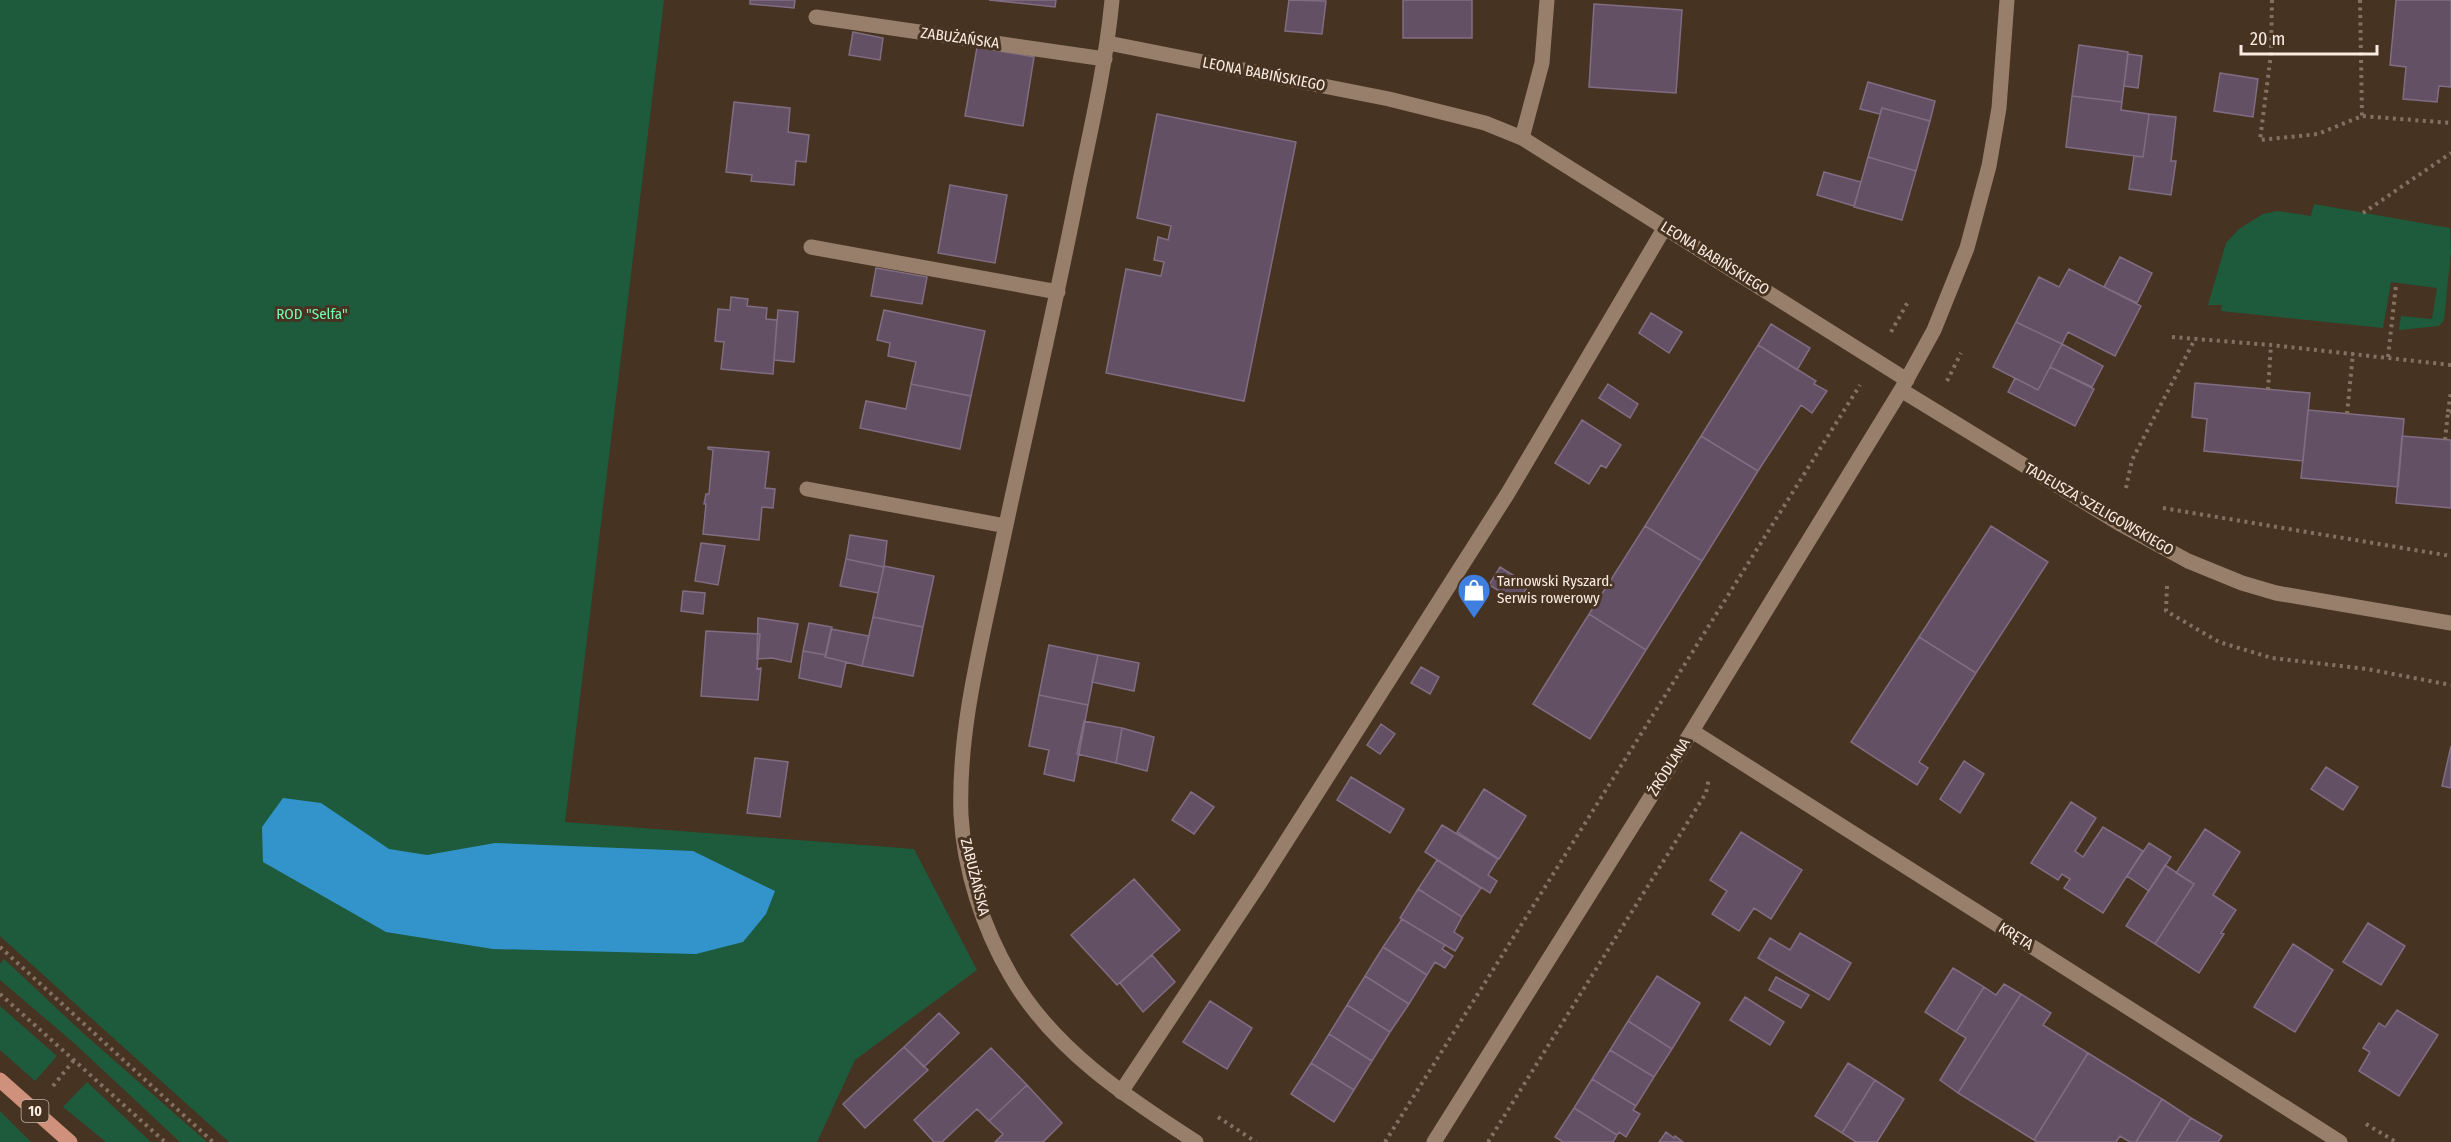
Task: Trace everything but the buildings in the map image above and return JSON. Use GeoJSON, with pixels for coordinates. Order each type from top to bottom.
{"type":"FeatureCollection","features":[{"type":"Feature","properties":{"kind":"main road","name":"10"},"geometry":{"type":"LineString","coordinates":[[0,1080],[70,1142]]}},
{"type":"Feature","properties":{"kind":"street","name":"ZABUŻAŃSKA"},"geometry":{"type":"LineString","coordinates":[[1112,0],[1108,43],[1058,292],[971,691],[962,760],[961,817],[967,859],[982,913],[1011,976],[1032,1008],[1079,1058],[1121,1092],[1196,1142]]}},
{"type":"Feature","properties":{"kind":"street"},"geometry":{"type":"LineString","coordinates":[[1522,138],[1542,63],[1547,0]]}},
{"type":"Feature","properties":{"kind":"street","name":"ŹRÓDLANA"},"geometry":{"type":"LineString","coordinates":[[1434,1142],[1692,731],[1904,385],[1947,303],[1983,195],[1999,108],[2007,0]]}},
{"type":"Feature","properties":{"kind":"street","name":"ZABUŻAŃSKA"},"geometry":{"type":"LineString","coordinates":[[816,17],[1105,59]]}},
{"type":"Feature","properties":{"kind":"street","name":"LEONA BABIŃSKIEGO"},"geometry":{"type":"LineString","coordinates":[[1108,43],[1389,99],[1485,123],[1522,138],[1876,359],[1904,385]]}},
{"type":"Feature","properties":{"kind":"street"},"geometry":{"type":"LineString","coordinates":[[1121,1092],[1262,881],[1508,493],[1665,227]]}},
{"type":"Feature","properties":{"kind":"street"},"geometry":{"type":"LineString","coordinates":[[811,247],[1058,292]]}},
{"type":"Feature","properties":{"kind":"street","name":"TADEUSZA SZELIGOWSKIEGO"},"geometry":{"type":"LineString","coordinates":[[1904,385],[2121,525],[2188,561],[2242,583],[2276,593],[2451,623]]}},
{"type":"Feature","properties":{"kind":"street"},"geometry":{"type":"LineString","coordinates":[[807,489],[1006,526]]}},
{"type":"Feature","properties":{"kind":"street","name":"KRĘTA"},"geometry":{"type":"LineString","coordinates":[[1692,731],[2340,1142]]}},
{"type":"Feature","properties":{"kind":"path"},"geometry":{"type":"LineString","coordinates":[[2272,0],[2271,54],[2260,140],[2318,134],[2362,116],[2451,123]]}},
{"type":"Feature","properties":{"kind":"path"},"geometry":{"type":"LineString","coordinates":[[2360,0],[2362,116]]}},
{"type":"Feature","properties":{"kind":"path"},"geometry":{"type":"LineString","coordinates":[[2363,213],[2451,153]]}},
{"type":"Feature","properties":{"kind":"path"},"geometry":{"type":"LineString","coordinates":[[2388,357],[2396,285]]}},
{"type":"Feature","properties":{"kind":"path"},"geometry":{"type":"LineString","coordinates":[[1385,1142],[1532,912],[1876,359],[1910,299]]}},
{"type":"Feature","properties":{"kind":"path"},"geometry":{"type":"LineString","coordinates":[[2172,337],[2352,353],[2451,365]]}},
{"type":"Feature","properties":{"kind":"path"},"geometry":{"type":"LineString","coordinates":[[2126,488],[2132,460],[2195,339]]}},
{"type":"Feature","properties":{"kind":"path"},"geometry":{"type":"LineString","coordinates":[[2268,390],[2271,345]]}},
{"type":"Feature","properties":{"kind":"path"},"geometry":{"type":"LineString","coordinates":[[2347,414],[2352,353]]}},
{"type":"Feature","properties":{"kind":"path"},"geometry":{"type":"LineString","coordinates":[[2445,440],[2451,391]]}},
{"type":"Feature","properties":{"kind":"path"},"geometry":{"type":"LineString","coordinates":[[1488,1142],[1706,793],[1715,745]]}},
{"type":"Feature","properties":{"kind":"path"},"geometry":{"type":"LineString","coordinates":[[0,946],[213,1142]]}},
{"type":"Feature","properties":{"kind":"path"},"geometry":{"type":"LineString","coordinates":[[0,994],[165,1142]]}},
{"type":"Feature","properties":{"kind":"path"},"geometry":{"type":"LineString","coordinates":[[1217,1116],[1256,1142]]}},
{"type":"Feature","properties":{"kind":"green space","name":"ROD \"Selfa\""},"geometry":{"type":"Polygon","coordinates":[[[0,0],[664,0],[565,822],[914,849],[977,970],[855,1060],[817,1142],[229,1142],[0,936],[0,0]]]}},
{"type":"Feature","properties":{"kind":"green space"},"geometry":{"type":"Polygon","coordinates":[[[2314,204],[2450,228],[2451,251],[2444,320],[2439,326],[2399,330],[2401,316],[2432,319],[2437,288],[2391,282],[2383,328],[2221,311],[2222,305],[2208,305],[2226,243],[2239,229],[2263,214],[2277,211],[2311,216],[2314,204]]]}},
{"type":"Feature","properties":{"kind":"green space"},"geometry":{"type":"Polygon","coordinates":[[[4,959],[83,1033],[207,1142],[180,1142],[74,1043],[0,980],[0,964],[4,959]]]}},
{"type":"Feature","properties":{"kind":"green space"},"geometry":{"type":"Polygon","coordinates":[[[0,1006],[57,1056],[35,1081],[0,1050],[0,1006]]]}},
{"type":"Feature","properties":{"kind":"green space"},"geometry":{"type":"Polygon","coordinates":[[[87,1082],[151,1142],[106,1142],[63,1107],[87,1082]]]}},
{"type":"Feature","properties":{"kind":"green space"},"geometry":{"type":"Polygon","coordinates":[[[0,1111],[31,1142],[0,1142],[0,1111]]]}},
{"type":"Feature","properties":{"kind":"water"},"geometry":{"type":"Polygon","coordinates":[[[283,798],[321,803],[389,849],[427,855],[495,843],[693,851],[775,891],[766,914],[743,942],[696,954],[493,949],[386,932],[263,862],[262,827],[283,798]]]}},
{"type":"Feature","properties":{"kind":"place","name":"Tarnowski Ryszard. Serwis rowerowy"},"geometry":{"type":"Point","coordinates":[1474,619]}}]}
